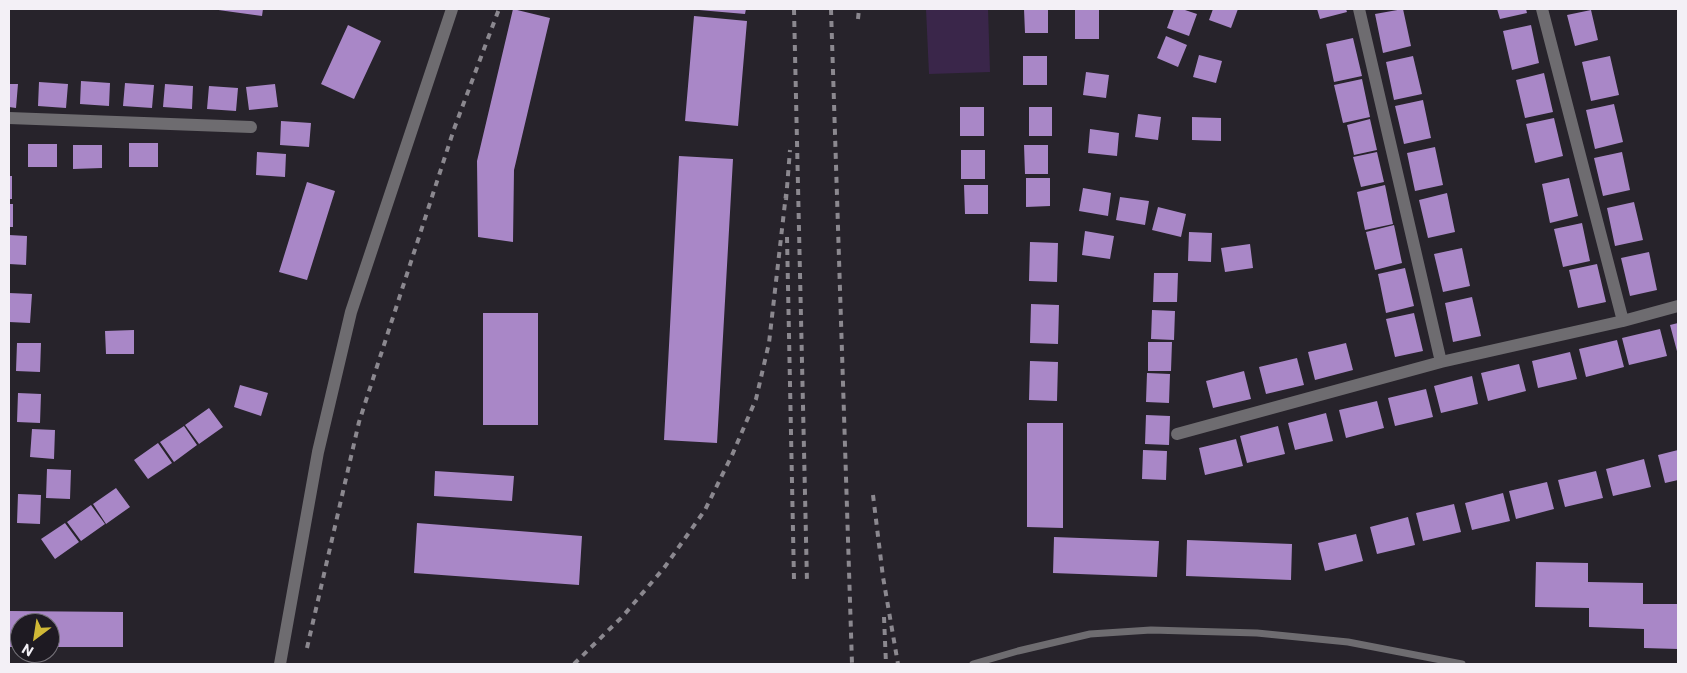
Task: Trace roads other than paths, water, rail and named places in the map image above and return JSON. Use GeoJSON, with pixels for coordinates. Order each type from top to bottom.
{"type":"FeatureCollection","features":[{"type":"Feature","properties":{"kind":"street"},"geometry":{"type":"LineString","coordinates":[[280,664],[318,452],[352,312],[452,9]]}},
{"type":"Feature","properties":{"kind":"street"},"geometry":{"type":"LineString","coordinates":[[1360,9],[1441,362]]}},
{"type":"Feature","properties":{"kind":"street"},"geometry":{"type":"LineString","coordinates":[[1542,9],[1623,321]]}},
{"type":"Feature","properties":{"kind":"street"},"geometry":{"type":"LineString","coordinates":[[9,118],[251,127]]}},
{"type":"Feature","properties":{"kind":"street"},"geometry":{"type":"LineString","coordinates":[[1177,434],[1441,362],[1623,321],[1678,306]]}},
{"type":"Feature","properties":{"kind":"lane"},"geometry":{"type":"LineString","coordinates":[[973,664],[1090,634],[1151,630],[1257,633],[1348,642],[1462,664]]}},
{"type":"Feature","properties":{"kind":"railway"},"geometry":{"type":"LineString","coordinates":[[307,648],[359,422],[454,129],[499,9]]}},
{"type":"Feature","properties":{"kind":"railway"},"geometry":{"type":"LineString","coordinates":[[794,9],[807,582]]}},
{"type":"Feature","properties":{"kind":"railway"},"geometry":{"type":"LineString","coordinates":[[831,9],[852,664]]}},
{"type":"Feature","properties":{"kind":"railway"},"geometry":{"type":"LineString","coordinates":[[858,19],[859,9]]}},
{"type":"Feature","properties":{"kind":"railway"},"geometry":{"type":"LineString","coordinates":[[786,200],[790,150]]}},
{"type":"Feature","properties":{"kind":"railway"},"geometry":{"type":"LineString","coordinates":[[574,664],[623,616],[664,568],[705,510],[733,453],[756,399],[769,343],[786,194]]}},
{"type":"Feature","properties":{"kind":"railway"},"geometry":{"type":"LineString","coordinates":[[787,237],[794,580]]}},
{"type":"Feature","properties":{"kind":"railway"},"geometry":{"type":"LineString","coordinates":[[873,495],[883,577],[898,664]]}},
{"type":"Feature","properties":{"kind":"railway"},"geometry":{"type":"LineString","coordinates":[[884,617],[886,664]]}}]}
